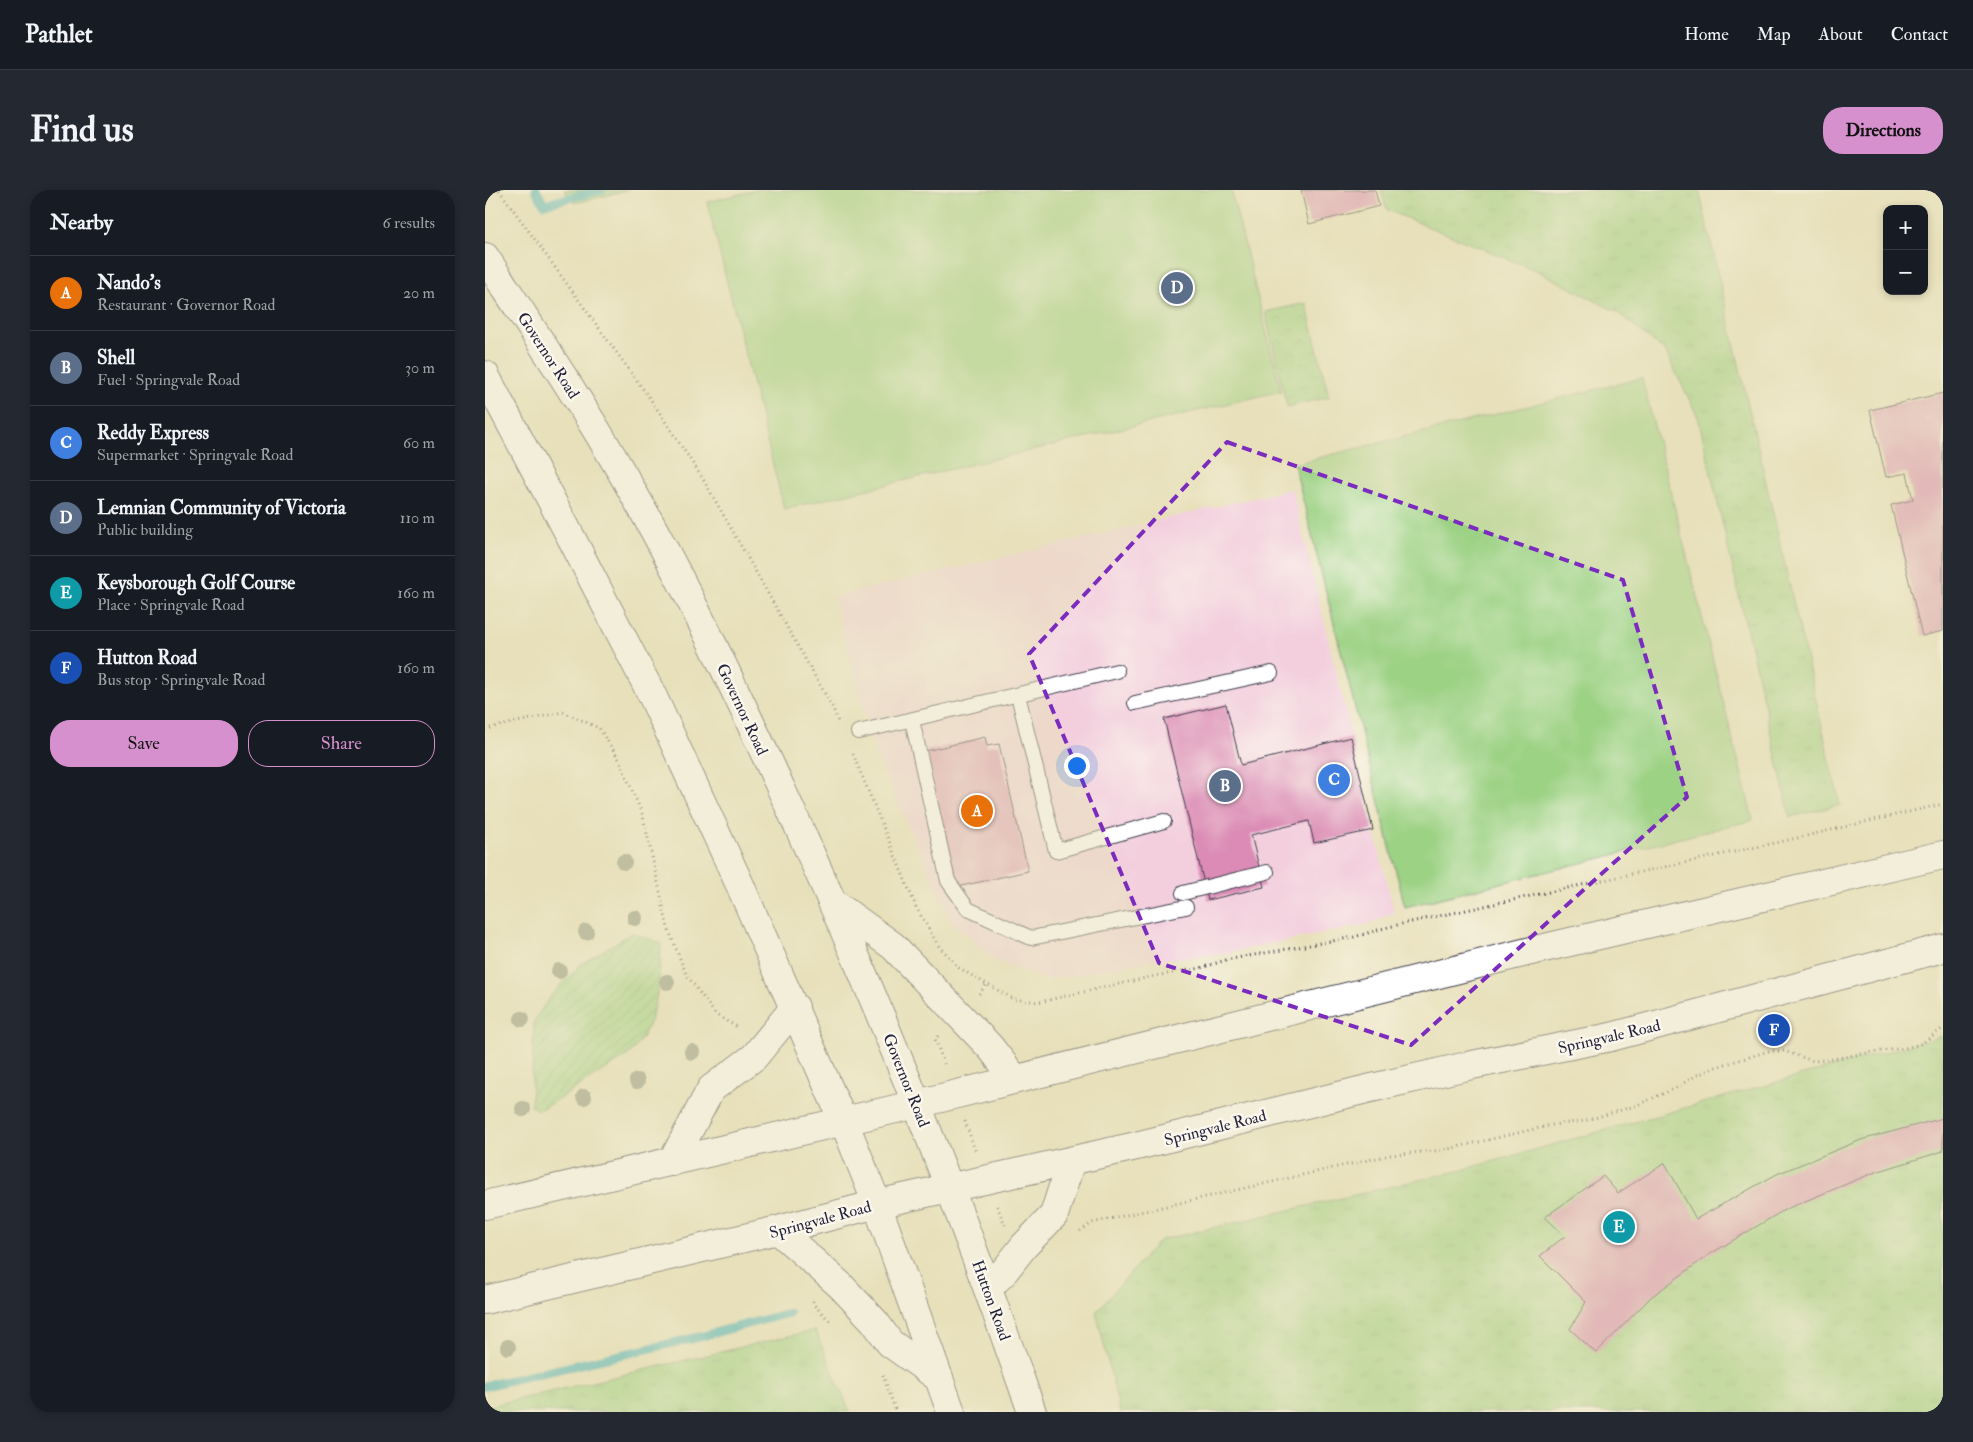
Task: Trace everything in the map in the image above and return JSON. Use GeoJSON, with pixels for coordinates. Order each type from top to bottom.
{"type":"FeatureCollection","features":[{"type":"Feature","properties":{"kind":"main road","name":"Governor Road"},"geometry":{"type":"LineString","coordinates":[[485,257],[573,391],[638,501],[722,665],[833,903],[950,1188]]}},
{"type":"Feature","properties":{"kind":"main road"},"geometry":{"type":"LineString","coordinates":[[485,375],[653,697],[740,884],[795,1007],[877,1204],[951,1412]]}},
{"type":"Feature","properties":{"kind":"main road"},"geometry":{"type":"LineString","coordinates":[[485,1205],[917,1104],[1527,952],[1943,855]]}},
{"type":"Feature","properties":{"kind":"main road"},"geometry":{"type":"LineString","coordinates":[[833,903],[893,946],[990,1047],[1015,1079]]}},
{"type":"Feature","properties":{"kind":"main road","name":"Springvale Road"},"geometry":{"type":"LineString","coordinates":[[485,1300],[778,1230],[877,1204],[1071,1161],[1467,1066],[1611,1037],[1943,948]]}},
{"type":"Feature","properties":{"kind":"main road"},"geometry":{"type":"LineString","coordinates":[[672,1162],[711,1089],[733,1074],[762,1048],[795,1007]]}},
{"type":"Feature","properties":{"kind":"main road"},"geometry":{"type":"LineString","coordinates":[[988,1288],[1054,1215],[1071,1161]]}},
{"type":"Feature","properties":{"kind":"main road","name":"Hutton Road"},"geometry":{"type":"LineString","coordinates":[[950,1188],[1032,1412]]}},
{"type":"Feature","properties":{"kind":"main road"},"geometry":{"type":"LineString","coordinates":[[778,1230],[840,1285],[875,1322],[890,1343],[939,1378]]}},
{"type":"Feature","properties":{"kind":"lane"},"geometry":{"type":"LineString","coordinates":[[858,732],[1117,671]]}},
{"type":"Feature","properties":{"kind":"lane"},"geometry":{"type":"LineString","coordinates":[[1135,703],[1271,673]]}},
{"type":"Feature","properties":{"kind":"lane"},"geometry":{"type":"LineString","coordinates":[[1018,695],[1056,851],[1164,821]]}},
{"type":"Feature","properties":{"kind":"lane"},"geometry":{"type":"LineString","coordinates":[[912,720],[948,881],[968,909],[1031,938],[1186,907]]}},
{"type":"Feature","properties":{"kind":"lane"},"geometry":{"type":"LineString","coordinates":[[1183,893],[1267,872]]}},
{"type":"Feature","properties":{"kind":"path"},"geometry":{"type":"LineString","coordinates":[[499,190],[651,400],[703,479],[833,708],[841,730]]}},
{"type":"Feature","properties":{"kind":"path"},"geometry":{"type":"LineString","coordinates":[[485,729],[563,712],[599,728],[619,760],[643,816],[668,928],[686,974],[716,1015],[746,1032],[762,1048]]}},
{"type":"Feature","properties":{"kind":"path"},"geometry":{"type":"LineString","coordinates":[[850,747],[917,909],[938,945],[959,968],[986,985],[1013,999],[1039,1002],[1155,976],[1201,968],[1226,960],[1353,938],[1388,927],[1775,843],[1943,804]]}},
{"type":"Feature","properties":{"kind":"path"},"geometry":{"type":"LineString","coordinates":[[986,985],[961,1017],[935,1039],[1007,1233],[1024,1246]]}},
{"type":"Feature","properties":{"kind":"path"},"geometry":{"type":"LineString","coordinates":[[1077,1233],[1093,1222],[1380,1157],[1444,1150],[1552,1125],[1593,1119],[1660,1096],[1716,1067],[1769,1051],[1784,1051],[1813,1061],[1826,1060],[1921,1044],[1943,1028]]}},
{"type":"Feature","properties":{"kind":"highlighted area"},"geometry":{"type":"Polygon","coordinates":[[[1227,442],[1623,580],[1687,797],[1411,1045],[1159,963],[1029,654],[1227,442]]]}},
{"type":"Feature","properties":{"kind":"shaded area"},"geometry":{"type":"Polygon","coordinates":[[[1292,489],[1394,912],[1369,924],[1221,954],[1156,960],[1047,980],[994,960],[951,922],[875,752],[833,597],[1292,489]]]}},
{"type":"Feature","properties":{"kind":"green space"},"geometry":{"type":"Polygon","coordinates":[[[564,190],[629,190],[575,203],[564,190]]]}},
{"type":"Feature","properties":{"kind":"green space"},"geometry":{"type":"Polygon","coordinates":[[[756,190],[1231,190],[1281,391],[784,509],[707,202],[756,190]]]}},
{"type":"Feature","properties":{"kind":"green space"},"geometry":{"type":"Polygon","coordinates":[[[1381,190],[1699,190],[1840,805],[1790,817],[1698,417],[1665,351],[1617,312],[1538,271],[1387,210],[1381,190]]]}},
{"type":"Feature","properties":{"kind":"green space"},"geometry":{"type":"Polygon","coordinates":[[[1306,303],[1329,397],[1287,407],[1265,312],[1306,303]]]}},
{"type":"Feature","properties":{"kind":"green space"},"geometry":{"type":"Polygon","coordinates":[[[1642,378],[1753,820],[1405,907],[1294,464],[1642,378]]]}},
{"type":"Feature","properties":{"kind":"green space"},"geometry":{"type":"Polygon","coordinates":[[[632,933],[661,943],[656,999],[648,1026],[633,1050],[624,1058],[538,1110],[531,1106],[534,1021],[551,995],[581,964],[632,933]]]}},
{"type":"Feature","properties":{"kind":"green space"},"geometry":{"type":"Polygon","coordinates":[[[1943,1036],[1943,1412],[1120,1412],[1096,1312],[1160,1240],[1462,1170],[1943,1036]]]}},
{"type":"Feature","properties":{"kind":"green space"},"geometry":{"type":"Polygon","coordinates":[[[815,1330],[850,1412],[485,1412],[485,1407],[815,1330]]]}},
{"type":"Feature","properties":{"kind":"building"},"geometry":{"type":"Polygon","coordinates":[[[1301,190],[1375,190],[1379,206],[1309,224],[1301,190]]]}},
{"type":"Feature","properties":{"kind":"building"},"geometry":{"type":"Polygon","coordinates":[[[1943,393],[1943,631],[1922,636],[1891,505],[1913,500],[1907,473],[1886,477],[1870,410],[1943,393]]]}},
{"type":"Feature","properties":{"kind":"building"},"geometry":{"type":"Polygon","coordinates":[[[1226,704],[1241,765],[1351,737],[1373,830],[1314,843],[1309,821],[1251,835],[1264,887],[1208,900],[1164,719],[1226,704]]]}},
{"type":"Feature","properties":{"kind":"building"},"geometry":{"type":"Polygon","coordinates":[[[985,737],[987,746],[999,744],[1028,871],[957,887],[926,751],[985,737]]]}},
{"type":"Feature","properties":{"kind":"building"},"geometry":{"type":"Polygon","coordinates":[[[1943,1118],[1943,1151],[1873,1173],[1786,1209],[1710,1254],[1651,1297],[1596,1353],[1570,1329],[1586,1302],[1540,1256],[1565,1236],[1545,1217],[1603,1176],[1618,1193],[1665,1163],[1696,1219],[1777,1174],[1861,1140],[1943,1118]]]}},
{"type":"Feature","properties":{"kind":"waterway"},"geometry":{"type":"LineString","coordinates":[[536,190],[544,204],[602,190]]}},
{"type":"Feature","properties":{"kind":"waterway"},"geometry":{"type":"LineString","coordinates":[[485,1386],[699,1337],[789,1313]]}},
{"type":"Feature","properties":{"kind":"place","name":"Lemnian Community of Victoria"},"geometry":{"type":"Point","coordinates":[1177,288]}},
{"type":"Feature","properties":{"kind":"place","name":"Reddy Express"},"geometry":{"type":"Point","coordinates":[1334,780]}},
{"type":"Feature","properties":{"kind":"place","name":"Shell"},"geometry":{"type":"Point","coordinates":[1225,786]}},
{"type":"Feature","properties":{"kind":"place","name":"Nando's"},"geometry":{"type":"Point","coordinates":[977,811]}},
{"type":"Feature","properties":{"kind":"place","name":"Hutton Road"},"geometry":{"type":"Point","coordinates":[1774,1030]}},
{"type":"Feature","properties":{"kind":"place","name":"Keysborough Golf Course"},"geometry":{"type":"Point","coordinates":[1619,1227]}}]}
